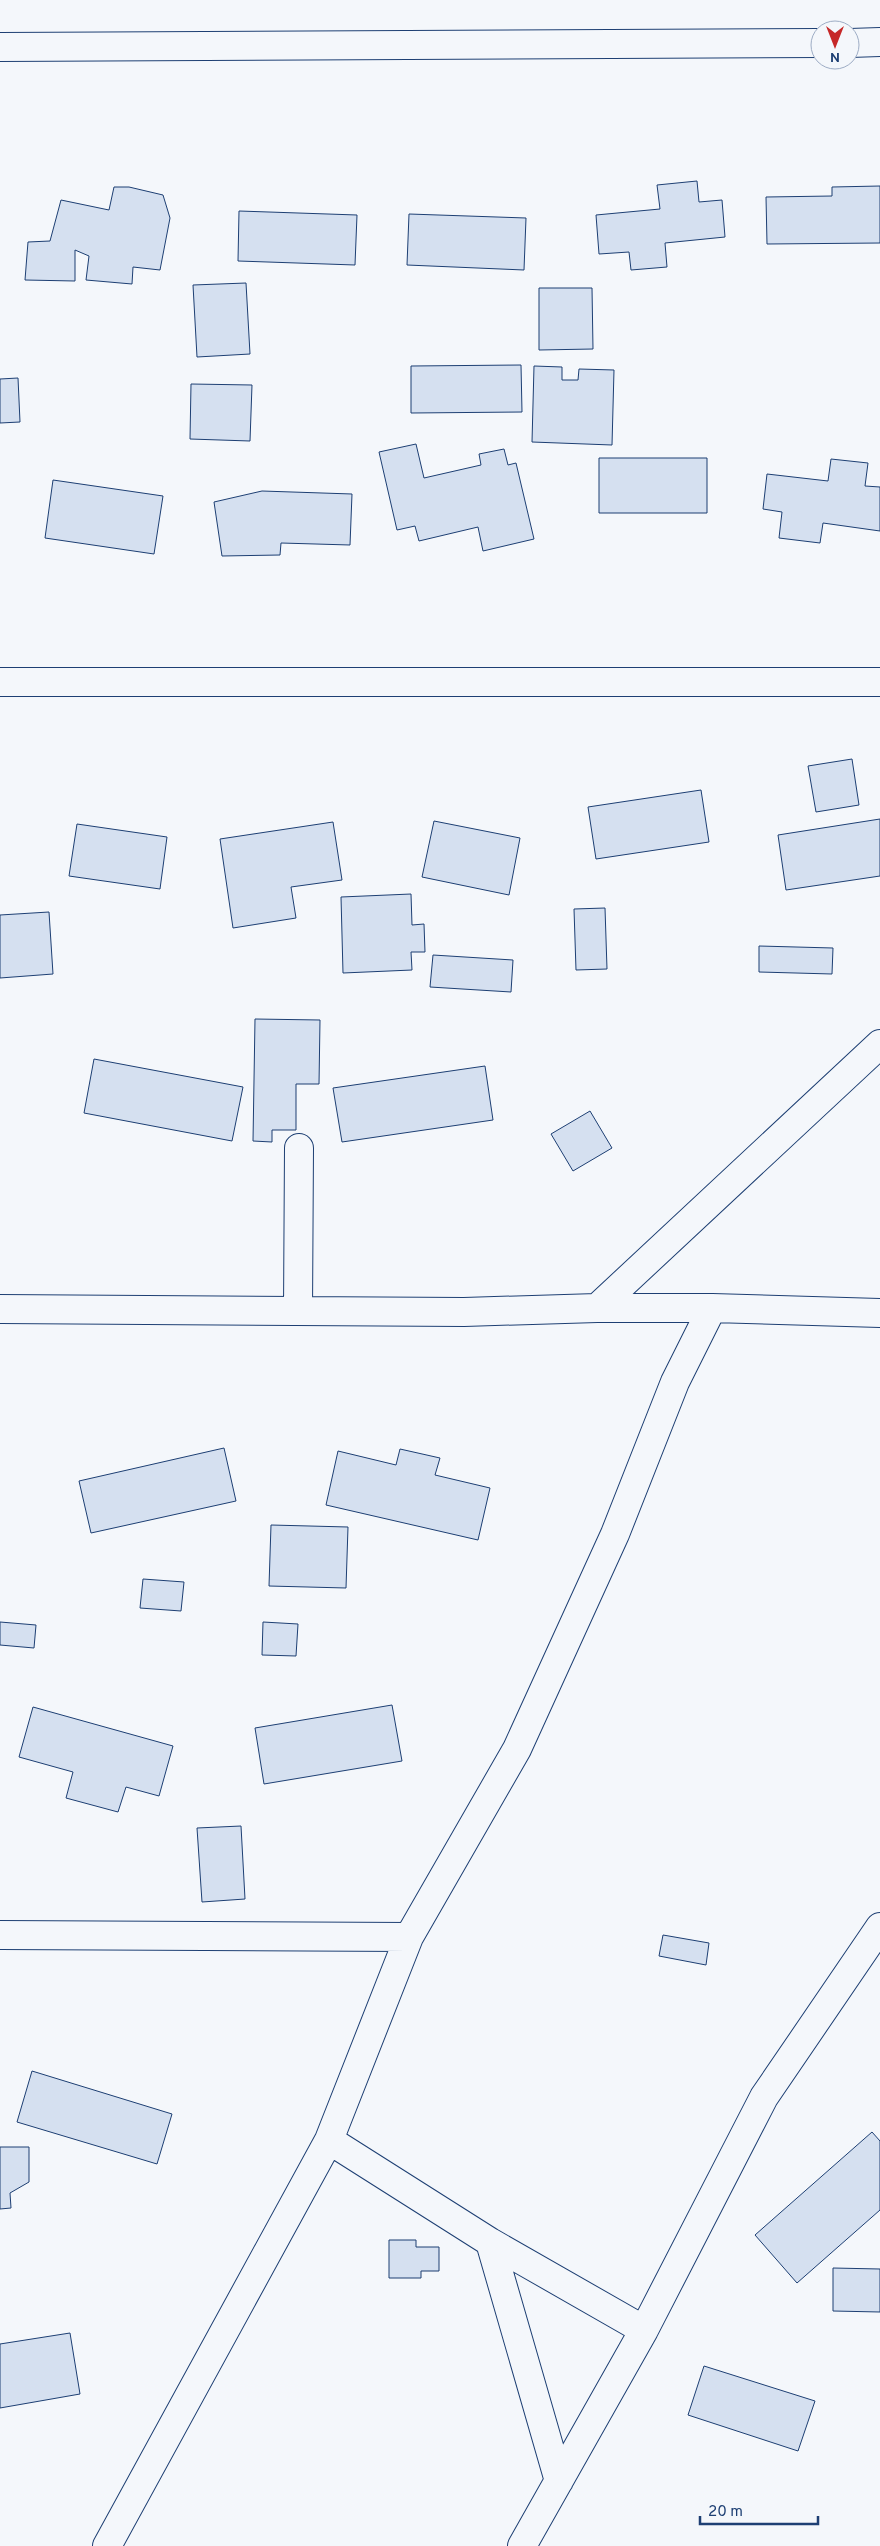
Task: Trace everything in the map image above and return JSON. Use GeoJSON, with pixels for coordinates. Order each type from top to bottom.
{"type":"FeatureCollection","features":[{"type":"Feature","properties":{"kind":"street"},"geometry":{"type":"LineString","coordinates":[[860,42],[880,42]]}},
{"type":"Feature","properties":{"kind":"street"},"geometry":{"type":"LineString","coordinates":[[0,47],[810,43]]}},
{"type":"Feature","properties":{"kind":"street"},"geometry":{"type":"LineString","coordinates":[[0,682],[880,682]]}},
{"type":"Feature","properties":{"kind":"street"},"geometry":{"type":"LineString","coordinates":[[597,1308],[880,1044]]}},
{"type":"Feature","properties":{"kind":"street"},"geometry":{"type":"LineString","coordinates":[[298,1310],[299,1148]]}},
{"type":"Feature","properties":{"kind":"street"},"geometry":{"type":"LineString","coordinates":[[0,1309],[464,1312],[597,1308],[712,1308],[880,1313]]}},
{"type":"Feature","properties":{"kind":"street"},"geometry":{"type":"LineString","coordinates":[[107,2546],[330,2140],[409,1937],[516,1749],[615,1534],[675,1382],[712,1308]]}},
{"type":"Feature","properties":{"kind":"street"},"geometry":{"type":"LineString","coordinates":[[522,2546],[644,2330],[764,2097],[880,1927]]}},
{"type":"Feature","properties":{"kind":"street"},"geometry":{"type":"LineString","coordinates":[[0,1935],[409,1937]]}},
{"type":"Feature","properties":{"kind":"street"},"geometry":{"type":"LineString","coordinates":[[330,2140],[490,2242],[644,2330]]}},
{"type":"Feature","properties":{"kind":"street"},"geometry":{"type":"LineString","coordinates":[[490,2242],[559,2481]]}},
{"type":"Feature","properties":{"kind":"building"},"geometry":{"type":"Polygon","coordinates":[[[697,181],[699,202],[722,200],[725,237],[665,243],[667,267],[631,270],[629,252],[599,254],[596,215],[660,209],[657,185],[697,181]]]}},
{"type":"Feature","properties":{"kind":"building"},"geometry":{"type":"Polygon","coordinates":[[[880,186],[880,243],[767,244],[766,197],[832,196],[832,187],[880,186]]]}},
{"type":"Feature","properties":{"kind":"building"},"geometry":{"type":"Polygon","coordinates":[[[114,187],[129,187],[163,195],[170,218],[160,270],[133,267],[132,284],[86,280],[89,256],[75,250],[75,281],[25,280],[28,242],[50,241],[61,200],[109,210],[114,187]]]}},
{"type":"Feature","properties":{"kind":"building"},"geometry":{"type":"Polygon","coordinates":[[[239,211],[357,215],[355,265],[238,261],[239,211]]]}},
{"type":"Feature","properties":{"kind":"building"},"geometry":{"type":"Polygon","coordinates":[[[409,214],[526,218],[524,270],[407,265],[409,214]]]}},
{"type":"Feature","properties":{"kind":"building"},"geometry":{"type":"Polygon","coordinates":[[[246,283],[250,354],[197,357],[193,285],[246,283]]]}},
{"type":"Feature","properties":{"kind":"building"},"geometry":{"type":"Polygon","coordinates":[[[539,288],[592,288],[593,349],[539,350],[539,288]]]}},
{"type":"Feature","properties":{"kind":"building"},"geometry":{"type":"Polygon","coordinates":[[[521,365],[522,412],[411,413],[411,366],[521,365]]]}},
{"type":"Feature","properties":{"kind":"building"},"geometry":{"type":"Polygon","coordinates":[[[534,366],[562,367],[562,380],[578,380],[579,369],[614,370],[612,445],[532,442],[534,366]]]}},
{"type":"Feature","properties":{"kind":"building"},"geometry":{"type":"Polygon","coordinates":[[[18,378],[20,422],[0,423],[0,379],[18,378]]]}},
{"type":"Feature","properties":{"kind":"building"},"geometry":{"type":"Polygon","coordinates":[[[191,384],[252,385],[250,441],[190,439],[191,384]]]}},
{"type":"Feature","properties":{"kind":"building"},"geometry":{"type":"Polygon","coordinates":[[[416,444],[424,478],[481,465],[479,454],[504,449],[508,465],[516,463],[534,539],[483,551],[478,527],[419,541],[415,526],[397,530],[379,452],[416,444]]]}},
{"type":"Feature","properties":{"kind":"building"},"geometry":{"type":"Polygon","coordinates":[[[599,458],[707,458],[707,513],[599,513],[599,458]]]}},
{"type":"Feature","properties":{"kind":"building"},"geometry":{"type":"Polygon","coordinates":[[[831,459],[868,463],[865,486],[880,487],[880,531],[823,523],[820,543],[779,538],[782,512],[763,509],[767,474],[828,481],[831,459]]]}},
{"type":"Feature","properties":{"kind":"building"},"geometry":{"type":"Polygon","coordinates":[[[53,480],[163,496],[154,554],[45,538],[53,480]]]}},
{"type":"Feature","properties":{"kind":"building"},"geometry":{"type":"Polygon","coordinates":[[[262,491],[352,494],[350,545],[281,543],[280,555],[222,556],[214,502],[262,491]]]}},
{"type":"Feature","properties":{"kind":"building"},"geometry":{"type":"Polygon","coordinates":[[[852,759],[859,805],[816,812],[808,766],[852,759]]]}},
{"type":"Feature","properties":{"kind":"building"},"geometry":{"type":"Polygon","coordinates":[[[701,790],[709,842],[596,859],[588,807],[701,790]]]}},
{"type":"Feature","properties":{"kind":"building"},"geometry":{"type":"Polygon","coordinates":[[[880,819],[880,876],[786,890],[778,835],[880,819]]]}},
{"type":"Feature","properties":{"kind":"building"},"geometry":{"type":"Polygon","coordinates":[[[434,821],[520,838],[509,895],[422,877],[434,821]]]}},
{"type":"Feature","properties":{"kind":"building"},"geometry":{"type":"Polygon","coordinates":[[[333,822],[342,880],[291,887],[296,918],[233,928],[220,839],[333,822]]]}},
{"type":"Feature","properties":{"kind":"building"},"geometry":{"type":"Polygon","coordinates":[[[77,824],[167,837],[160,889],[69,876],[77,824]]]}},
{"type":"Feature","properties":{"kind":"building"},"geometry":{"type":"Polygon","coordinates":[[[411,894],[412,925],[424,924],[425,952],[411,952],[412,970],[343,973],[341,897],[411,894]]]}},
{"type":"Feature","properties":{"kind":"building"},"geometry":{"type":"Polygon","coordinates":[[[605,908],[607,969],[576,970],[574,909],[605,908]]]}},
{"type":"Feature","properties":{"kind":"building"},"geometry":{"type":"Polygon","coordinates":[[[49,912],[53,974],[0,978],[0,915],[49,912]]]}},
{"type":"Feature","properties":{"kind":"building"},"geometry":{"type":"Polygon","coordinates":[[[759,946],[833,948],[832,974],[759,972],[759,946]]]}},
{"type":"Feature","properties":{"kind":"building"},"geometry":{"type":"Polygon","coordinates":[[[433,955],[513,960],[511,992],[430,987],[433,955]]]}},
{"type":"Feature","properties":{"kind":"building"},"geometry":{"type":"Polygon","coordinates":[[[255,1019],[320,1020],[319,1084],[296,1084],[296,1130],[272,1130],[272,1142],[253,1141],[255,1019]]]}},
{"type":"Feature","properties":{"kind":"building"},"geometry":{"type":"Polygon","coordinates":[[[94,1059],[243,1087],[232,1141],[84,1113],[94,1059]]]}},
{"type":"Feature","properties":{"kind":"building"},"geometry":{"type":"Polygon","coordinates":[[[485,1066],[493,1120],[342,1142],[333,1088],[485,1066]]]}},
{"type":"Feature","properties":{"kind":"building"},"geometry":{"type":"Polygon","coordinates":[[[590,1111],[612,1148],[573,1171],[551,1134],[590,1111]]]}},
{"type":"Feature","properties":{"kind":"building"},"geometry":{"type":"Polygon","coordinates":[[[224,1448],[236,1501],[91,1533],[79,1481],[224,1448]]]}},
{"type":"Feature","properties":{"kind":"building"},"geometry":{"type":"Polygon","coordinates":[[[400,1449],[440,1458],[435,1475],[490,1488],[478,1540],[326,1505],[338,1451],[396,1465],[400,1449]]]}},
{"type":"Feature","properties":{"kind":"building"},"geometry":{"type":"Polygon","coordinates":[[[271,1525],[348,1527],[346,1588],[269,1586],[271,1525]]]}},
{"type":"Feature","properties":{"kind":"building"},"geometry":{"type":"Polygon","coordinates":[[[143,1579],[184,1582],[181,1611],[140,1608],[143,1579]]]}},
{"type":"Feature","properties":{"kind":"building"},"geometry":{"type":"Polygon","coordinates":[[[0,1622],[36,1625],[34,1648],[0,1645],[0,1622]]]}},
{"type":"Feature","properties":{"kind":"building"},"geometry":{"type":"Polygon","coordinates":[[[263,1622],[298,1624],[296,1656],[262,1655],[263,1622]]]}},
{"type":"Feature","properties":{"kind":"building"},"geometry":{"type":"Polygon","coordinates":[[[392,1705],[402,1761],[264,1784],[255,1728],[392,1705]]]}},
{"type":"Feature","properties":{"kind":"building"},"geometry":{"type":"Polygon","coordinates":[[[33,1707],[173,1746],[159,1796],[126,1787],[118,1812],[66,1798],[73,1772],[19,1757],[33,1707]]]}},
{"type":"Feature","properties":{"kind":"building"},"geometry":{"type":"Polygon","coordinates":[[[241,1826],[245,1899],[202,1902],[197,1828],[241,1826]]]}},
{"type":"Feature","properties":{"kind":"building"},"geometry":{"type":"Polygon","coordinates":[[[663,1935],[709,1943],[706,1965],[659,1956],[663,1935]]]}},
{"type":"Feature","properties":{"kind":"building"},"geometry":{"type":"Polygon","coordinates":[[[32,2071],[172,2114],[157,2164],[17,2122],[32,2071]]]}},
{"type":"Feature","properties":{"kind":"building"},"geometry":{"type":"Polygon","coordinates":[[[872,2132],[880,2141],[880,2210],[797,2283],[755,2235],[872,2132]]]}},
{"type":"Feature","properties":{"kind":"building"},"geometry":{"type":"Polygon","coordinates":[[[0,2147],[29,2147],[29,2182],[10,2193],[11,2208],[0,2209],[0,2147]]]}},
{"type":"Feature","properties":{"kind":"building"},"geometry":{"type":"Polygon","coordinates":[[[389,2240],[416,2240],[416,2247],[439,2247],[439,2271],[421,2271],[421,2278],[389,2278],[389,2240]]]}},
{"type":"Feature","properties":{"kind":"building"},"geometry":{"type":"Polygon","coordinates":[[[833,2268],[880,2269],[880,2312],[833,2311],[833,2268]]]}},
{"type":"Feature","properties":{"kind":"building"},"geometry":{"type":"Polygon","coordinates":[[[70,2333],[80,2394],[0,2408],[0,2344],[70,2333]]]}},
{"type":"Feature","properties":{"kind":"building"},"geometry":{"type":"Polygon","coordinates":[[[704,2366],[815,2401],[798,2451],[688,2415],[704,2366]]]}}]}
